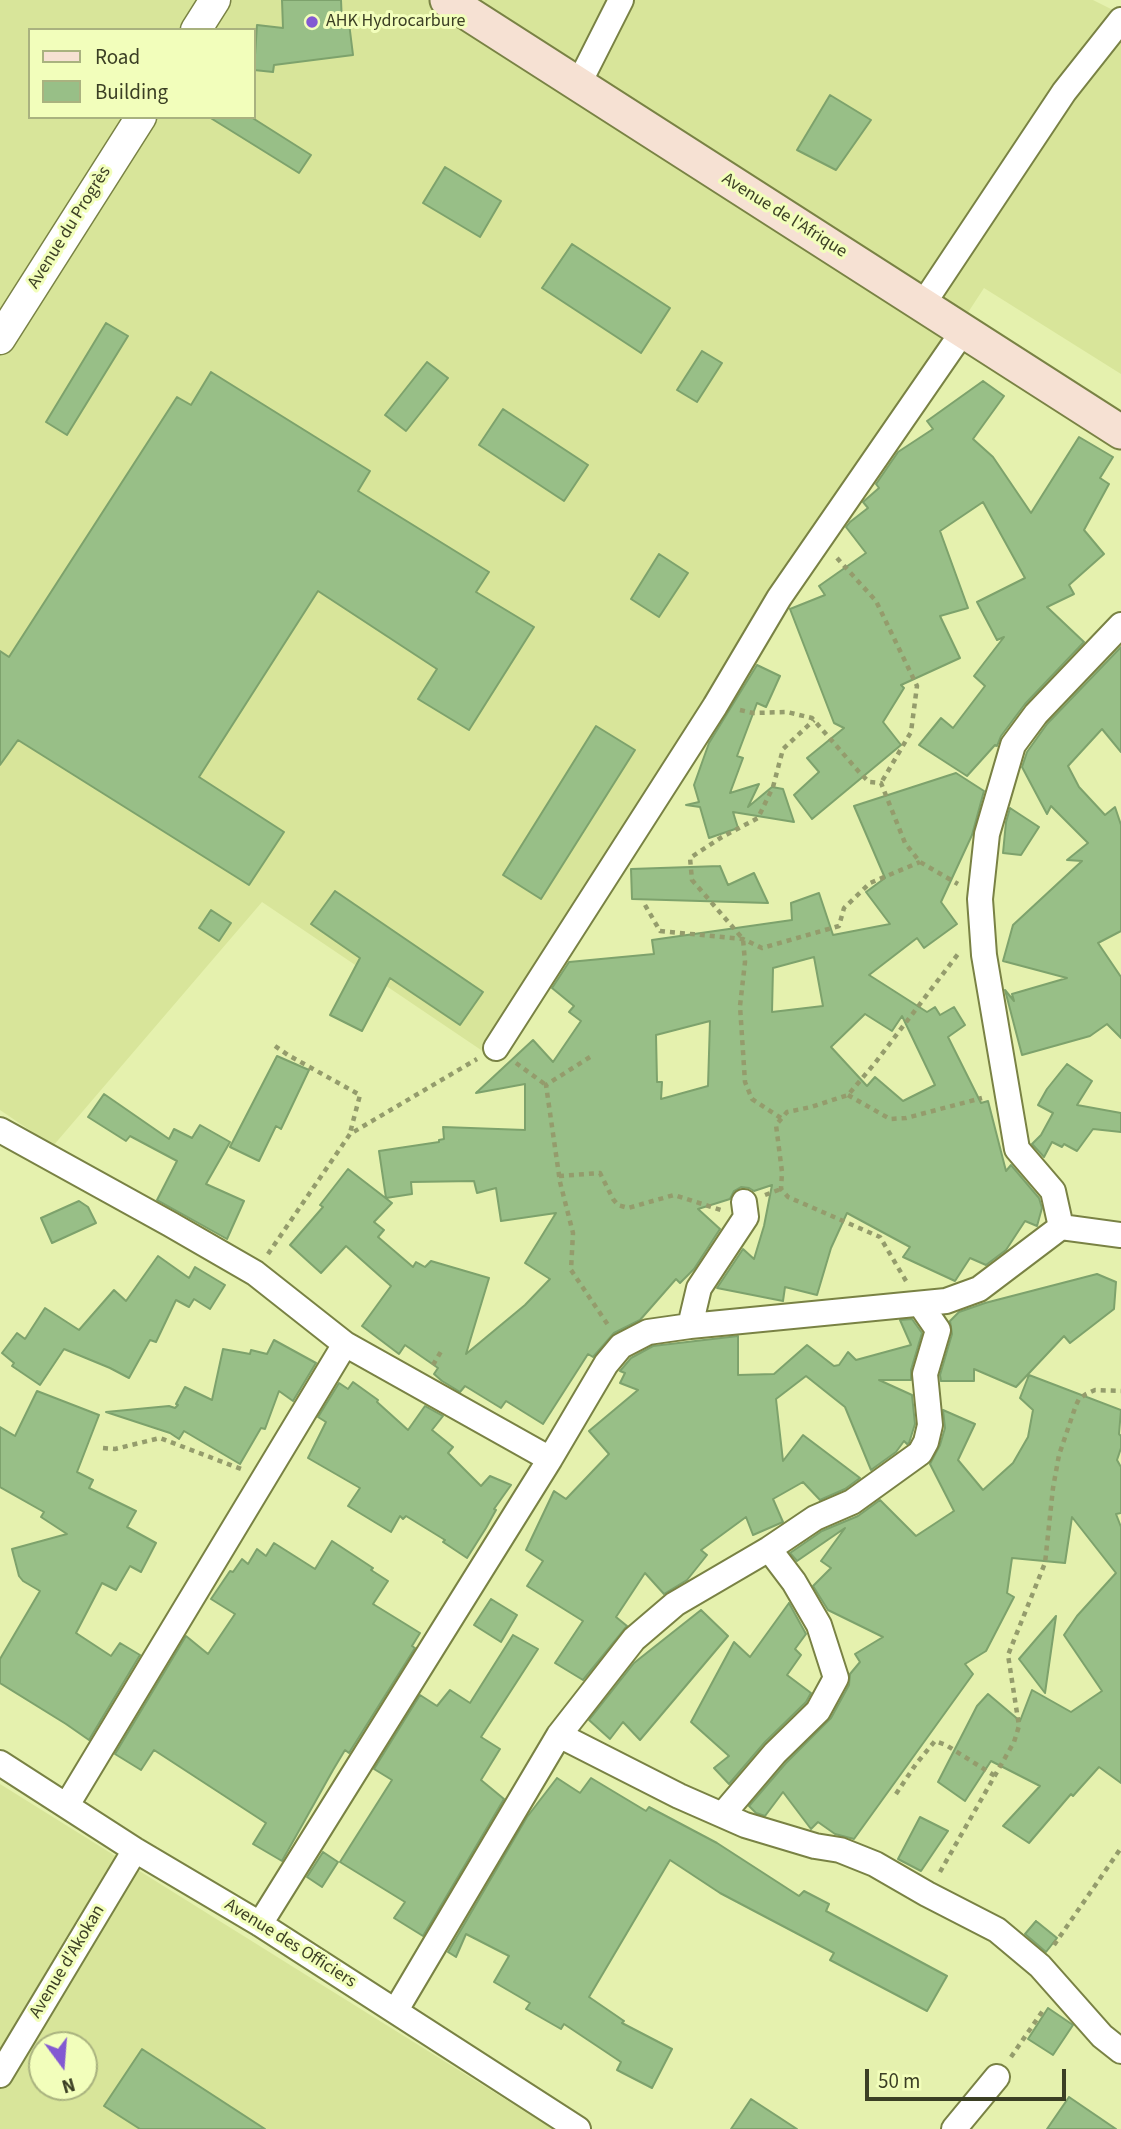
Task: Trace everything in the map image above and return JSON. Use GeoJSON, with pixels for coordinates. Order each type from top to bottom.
{"type":"FeatureCollection","features":[{"type":"Feature","properties":{"kind":"main road","name":"Avenue de l'Afrique"},"geometry":{"type":"LineString","coordinates":[[447,0],[1121,432]]}},
{"type":"Feature","properties":{"kind":"street"},"geometry":{"type":"LineString","coordinates":[[197,28],[215,0]]}},
{"type":"Feature","properties":{"kind":"street"},"geometry":{"type":"LineString","coordinates":[[578,85],[621,0]]}},
{"type":"Feature","properties":{"kind":"street"},"geometry":{"type":"LineString","coordinates":[[923,304],[1064,92],[1121,20]]}},
{"type":"Feature","properties":{"kind":"street","name":"Avenue du Progrès"},"geometry":{"type":"LineString","coordinates":[[0,339],[140,119]]}},
{"type":"Feature","properties":{"kind":"street"},"geometry":{"type":"LineString","coordinates":[[496,1048],[715,706],[779,598],[964,330]]}},
{"type":"Feature","properties":{"kind":"street"},"geometry":{"type":"LineString","coordinates":[[1061,1227],[1053,1191],[1017,1149],[984,956],[980,895],[988,834],[1013,745],[1036,714],[1121,625]]}},
{"type":"Feature","properties":{"kind":"street"},"geometry":{"type":"LineString","coordinates":[[0,1130],[255,1273],[345,1344],[550,1459]]}},
{"type":"Feature","properties":{"kind":"street"},"geometry":{"type":"LineString","coordinates":[[690,1326],[699,1288],[746,1217],[744,1202]]}},
{"type":"Feature","properties":{"kind":"street"},"geometry":{"type":"LineString","coordinates":[[260,1924],[550,1459],[606,1364],[621,1346],[648,1332],[690,1326],[946,1301],[979,1289],[1061,1227],[1121,1235]]}},
{"type":"Feature","properties":{"kind":"street"},"geometry":{"type":"LineString","coordinates":[[396,2010],[559,1735],[634,1639],[675,1604],[769,1549],[815,1518],[852,1502],[920,1453],[930,1425],[925,1374],[938,1331],[920,1304]]}},
{"type":"Feature","properties":{"kind":"street"},"geometry":{"type":"LineString","coordinates":[[67,1805],[345,1344]]}},
{"type":"Feature","properties":{"kind":"street"},"geometry":{"type":"LineString","coordinates":[[723,1814],[775,1753],[818,1710],[836,1678],[819,1625],[794,1582],[769,1549]]}},
{"type":"Feature","properties":{"kind":"street"},"geometry":{"type":"LineString","coordinates":[[559,1735],[679,1796],[745,1825],[874,1864],[997,1930],[1040,1966],[1102,2036],[1121,2051]]}},
{"type":"Feature","properties":{"kind":"street","name":"Avenue des Officiers"},"geometry":{"type":"LineString","coordinates":[[0,1763],[135,1850],[260,1924],[579,2129]]}},
{"type":"Feature","properties":{"kind":"street","name":"Avenue d'Akokan"},"geometry":{"type":"LineString","coordinates":[[0,2075],[135,1850]]}},
{"type":"Feature","properties":{"kind":"street"},"geometry":{"type":"LineString","coordinates":[[954,2129],[997,2077]]}},
{"type":"Feature","properties":{"kind":"path"},"geometry":{"type":"LineString","coordinates":[[820,539],[876,601],[917,686],[911,733],[881,783]]}},
{"type":"Feature","properties":{"kind":"path"},"geometry":{"type":"LineString","coordinates":[[715,706],[753,713],[787,712],[814,720],[869,782],[881,783]]}},
{"type":"Feature","properties":{"kind":"path"},"geometry":{"type":"LineString","coordinates":[[781,1118],[752,1099],[745,1082],[740,1006],[745,962],[743,939],[692,880],[690,858],[758,818],[773,787],[783,749],[814,720]]}},
{"type":"Feature","properties":{"kind":"path"},"geometry":{"type":"LineString","coordinates":[[881,783],[905,843],[920,862],[980,895]]}},
{"type":"Feature","properties":{"kind":"path"},"geometry":{"type":"LineString","coordinates":[[645,905],[660,931],[743,939],[762,948],[839,926],[844,908],[870,883],[920,862]]}},
{"type":"Feature","properties":{"kind":"path"},"geometry":{"type":"LineString","coordinates":[[920,1304],[880,1237],[788,1198],[781,1189],[782,1172],[776,1125],[787,1112],[848,1095],[982,923]]}},
{"type":"Feature","properties":{"kind":"path"},"geometry":{"type":"LineString","coordinates":[[255,1273],[350,1134],[360,1095],[275,1046]]}},
{"type":"Feature","properties":{"kind":"path"},"geometry":{"type":"LineString","coordinates":[[350,1134],[496,1048],[546,1085],[559,1176],[573,1233],[571,1270],[621,1346]]}},
{"type":"Feature","properties":{"kind":"path"},"geometry":{"type":"LineString","coordinates":[[546,1085],[590,1057]]}},
{"type":"Feature","properties":{"kind":"path"},"geometry":{"type":"LineString","coordinates":[[848,1095],[890,1119],[906,1118],[1007,1092]]}},
{"type":"Feature","properties":{"kind":"path"},"geometry":{"type":"LineString","coordinates":[[559,1176],[600,1173],[613,1199],[618,1205],[628,1208],[674,1195],[719,1211],[781,1189]]}},
{"type":"Feature","properties":{"kind":"path"},"geometry":{"type":"LineString","coordinates":[[927,1894],[1014,1742],[1019,1726],[1008,1655],[1045,1563],[1053,1488],[1069,1423],[1079,1399],[1086,1394],[1095,1391],[1121,1391]]}},
{"type":"Feature","properties":{"kind":"path"},"geometry":{"type":"LineString","coordinates":[[103,1448],[115,1449],[160,1438],[242,1469],[261,1484]]}},
{"type":"Feature","properties":{"kind":"path"},"geometry":{"type":"LineString","coordinates":[[896,1794],[935,1741],[995,1776]]}},
{"type":"Feature","properties":{"kind":"path"},"geometry":{"type":"LineString","coordinates":[[1040,1966],[1121,1848]]}},
{"type":"Feature","properties":{"kind":"path"},"geometry":{"type":"LineString","coordinates":[[997,2077],[1058,1988]]}},
{"type":"Feature","properties":{"kind":"shaded area"},"geometry":{"type":"Polygon","coordinates":[[[0,0],[1093,0],[1121,14],[1121,374],[984,288],[484,1052],[262,902],[53,1146],[0,1110],[0,0]]]}},
{"type":"Feature","properties":{"kind":"shaded area"},"geometry":{"type":"Polygon","coordinates":[[[0,1784],[553,2129],[0,2129],[0,1784]]]}},
{"type":"Feature","properties":{"kind":"building"},"geometry":{"type":"Polygon","coordinates":[[[282,0],[341,0],[342,24],[349,23],[353,55],[274,65],[273,72],[256,70],[257,25],[283,28],[282,0]]]}},
{"type":"Feature","properties":{"kind":"building"},"geometry":{"type":"Polygon","coordinates":[[[830,95],[871,120],[836,170],[797,150],[830,95]]]}},
{"type":"Feature","properties":{"kind":"building"},"geometry":{"type":"Polygon","coordinates":[[[212,119],[254,119],[311,155],[299,173],[212,119]]]}},
{"type":"Feature","properties":{"kind":"building"},"geometry":{"type":"Polygon","coordinates":[[[445,167],[501,201],[480,237],[423,203],[445,167]]]}},
{"type":"Feature","properties":{"kind":"building"},"geometry":{"type":"Polygon","coordinates":[[[572,244],[670,308],[641,353],[542,288],[572,244]]]}},
{"type":"Feature","properties":{"kind":"building"},"geometry":{"type":"Polygon","coordinates":[[[106,323],[128,336],[67,435],[46,422],[106,323]]]}},
{"type":"Feature","properties":{"kind":"building"},"geometry":{"type":"Polygon","coordinates":[[[702,351],[722,363],[697,402],[677,390],[702,351]]]}},
{"type":"Feature","properties":{"kind":"building"},"geometry":{"type":"Polygon","coordinates":[[[427,362],[448,378],[406,431],[385,415],[427,362]]]}},
{"type":"Feature","properties":{"kind":"building"},"geometry":{"type":"Polygon","coordinates":[[[211,372],[370,471],[358,491],[489,572],[476,592],[534,627],[469,730],[418,699],[437,669],[318,591],[199,777],[284,832],[249,885],[18,740],[0,765],[0,651],[9,657],[177,397],[191,405],[211,372]]]}},
{"type":"Feature","properties":{"kind":"building"},"geometry":{"type":"Polygon","coordinates":[[[983,381],[1004,396],[973,439],[993,457],[1031,513],[1079,437],[1113,457],[1100,478],[1109,484],[1084,530],[1104,554],[1069,585],[1074,594],[1047,607],[1084,642],[1025,704],[1001,736],[997,746],[995,745],[967,776],[919,745],[941,718],[953,728],[985,686],[974,676],[1004,637],[997,640],[977,602],[1025,578],[983,502],[940,531],[968,608],[940,616],[960,658],[901,685],[904,688],[883,722],[901,745],[812,819],[794,795],[819,772],[807,758],[844,728],[834,723],[790,609],[825,595],[819,586],[866,553],[846,527],[868,508],[863,502],[879,488],[876,484],[898,452],[933,429],[927,421],[983,381]]]}},
{"type":"Feature","properties":{"kind":"building"},"geometry":{"type":"Polygon","coordinates":[[[503,409],[588,465],[564,501],[479,445],[503,409]]]}},
{"type":"Feature","properties":{"kind":"building"},"geometry":{"type":"Polygon","coordinates":[[[659,554],[688,573],[659,617],[631,599],[659,554]]]}},
{"type":"Feature","properties":{"kind":"building"},"geometry":{"type":"Polygon","coordinates":[[[1121,647],[1121,752],[1102,729],[1068,766],[1079,787],[1105,815],[1115,807],[1121,825],[1121,931],[1098,943],[1121,977],[1121,1038],[1107,1024],[1090,1036],[1022,1055],[1005,990],[1014,1001],[1012,994],[1067,978],[1003,961],[1013,925],[1082,861],[1067,860],[1088,843],[1051,806],[1047,814],[1022,767],[1027,752],[1047,724],[1121,647]]]}},
{"type":"Feature","properties":{"kind":"building"},"geometry":{"type":"Polygon","coordinates":[[[757,665],[780,676],[766,707],[757,703],[737,756],[743,758],[730,793],[759,784],[748,807],[772,787],[783,789],[794,822],[733,812],[738,828],[709,838],[700,807],[686,805],[699,802],[694,785],[709,743],[757,665]]]}},
{"type":"Feature","properties":{"kind":"building"},"geometry":{"type":"Polygon","coordinates":[[[596,726],[635,750],[541,899],[503,875],[596,726]]]}},
{"type":"Feature","properties":{"kind":"building"},"geometry":{"type":"Polygon","coordinates":[[[956,773],[984,791],[972,835],[941,902],[957,924],[924,948],[917,938],[869,975],[927,1012],[935,1007],[940,1015],[954,1007],[965,1025],[948,1037],[981,1103],[988,1101],[1006,1171],[1011,1165],[1039,1198],[1042,1208],[1037,1226],[1025,1221],[1006,1250],[986,1265],[970,1258],[955,1281],[903,1257],[910,1247],[847,1213],[831,1248],[817,1295],[785,1287],[783,1301],[717,1288],[743,1249],[754,1259],[764,1226],[772,1185],[754,1191],[741,1187],[734,1191],[730,1199],[698,1209],[720,1229],[694,1269],[680,1283],[676,1279],[640,1320],[614,1333],[593,1357],[588,1354],[543,1424],[506,1401],[501,1408],[465,1386],[460,1392],[434,1374],[438,1368],[405,1345],[399,1354],[362,1326],[391,1286],[346,1246],[321,1273],[290,1245],[323,1207],[320,1205],[348,1169],[392,1203],[374,1222],[384,1230],[378,1237],[413,1267],[416,1262],[425,1267],[431,1261],[489,1278],[466,1354],[525,1305],[550,1279],[525,1263],[556,1213],[501,1221],[496,1188],[477,1193],[474,1181],[411,1182],[412,1194],[386,1198],[379,1151],[439,1142],[444,1139],[443,1127],[525,1130],[525,1084],[476,1093],[533,1040],[553,1062],[581,1021],[569,1012],[574,1006],[552,988],[569,962],[654,954],[652,940],[792,920],[791,903],[819,893],[833,935],[890,924],[866,892],[885,878],[854,806],[956,773]],[[814,957],[773,968],[772,1012],[823,1006],[814,957]],[[865,1014],[831,1047],[867,1086],[875,1077],[903,1101],[935,1085],[902,1016],[892,1031],[865,1014]],[[710,1021],[656,1035],[657,1082],[662,1082],[661,1099],[708,1086],[710,1021]]]}},
{"type":"Feature","properties":{"kind":"building"},"geometry":{"type":"Polygon","coordinates":[[[1010,808],[1039,827],[1021,855],[1003,853],[1010,808]]]}},
{"type":"Feature","properties":{"kind":"building"},"geometry":{"type":"Polygon","coordinates":[[[720,866],[728,885],[754,873],[768,903],[632,899],[631,869],[720,866]]]}},
{"type":"Feature","properties":{"kind":"building"},"geometry":{"type":"Polygon","coordinates":[[[335,891],[483,992],[460,1025],[390,978],[362,1031],[330,1015],[360,958],[311,924],[335,891]]]}},
{"type":"Feature","properties":{"kind":"building"},"geometry":{"type":"Polygon","coordinates":[[[211,910],[231,923],[219,941],[199,928],[211,910]]]}},
{"type":"Feature","properties":{"kind":"building"},"geometry":{"type":"Polygon","coordinates":[[[277,1056],[309,1070],[281,1129],[276,1126],[259,1161],[230,1147],[277,1056]]]}},
{"type":"Feature","properties":{"kind":"building"},"geometry":{"type":"Polygon","coordinates":[[[1067,1064],[1092,1081],[1077,1105],[1121,1113],[1121,1132],[1093,1129],[1077,1151],[1064,1144],[1062,1147],[1052,1142],[1044,1157],[1032,1144],[1041,1135],[1053,1113],[1038,1105],[1067,1064]]]}},
{"type":"Feature","properties":{"kind":"building"},"geometry":{"type":"Polygon","coordinates":[[[104,1094],[169,1139],[174,1129],[192,1138],[200,1125],[230,1142],[206,1184],[244,1201],[227,1239],[157,1200],[177,1161],[130,1136],[126,1141],[88,1117],[104,1094]]]}},
{"type":"Feature","properties":{"kind":"building"},"geometry":{"type":"Polygon","coordinates":[[[79,1201],[88,1207],[96,1223],[52,1243],[41,1218],[79,1201]]]}},
{"type":"Feature","properties":{"kind":"building"},"geometry":{"type":"Polygon","coordinates":[[[158,1256],[189,1278],[195,1267],[225,1285],[210,1309],[194,1299],[189,1307],[176,1300],[156,1342],[150,1340],[129,1378],[64,1349],[40,1385],[12,1366],[14,1363],[2,1353],[17,1333],[25,1339],[45,1308],[79,1330],[114,1290],[126,1301],[158,1256]]]}},
{"type":"Feature","properties":{"kind":"building"},"geometry":{"type":"Polygon","coordinates":[[[1097,1274],[1116,1282],[1114,1309],[1070,1343],[1064,1336],[1016,1387],[974,1369],[974,1381],[941,1381],[940,1375],[952,1334],[950,1321],[959,1312],[1097,1274]]]}},
{"type":"Feature","properties":{"kind":"building"},"geometry":{"type":"Polygon","coordinates":[[[912,1319],[922,1333],[911,1370],[911,1380],[879,1380],[912,1395],[915,1424],[909,1443],[904,1441],[896,1452],[871,1470],[845,1407],[806,1376],[776,1399],[783,1461],[803,1435],[860,1478],[845,1489],[820,1500],[803,1482],[773,1499],[783,1522],[753,1535],[746,1517],[701,1550],[707,1555],[687,1580],[664,1594],[645,1573],[616,1617],[627,1626],[583,1680],[555,1663],[583,1621],[527,1586],[543,1561],[526,1550],[554,1491],[566,1499],[609,1454],[589,1431],[638,1390],[620,1383],[625,1373],[620,1371],[631,1358],[653,1346],[738,1336],[738,1375],[774,1374],[807,1345],[834,1366],[839,1365],[848,1352],[856,1360],[911,1345],[900,1320],[912,1319]]]}},
{"type":"Feature","properties":{"kind":"building"},"geometry":{"type":"Polygon","coordinates":[[[274,1340],[316,1363],[293,1401],[279,1391],[265,1429],[261,1428],[240,1464],[184,1431],[179,1439],[170,1433],[106,1412],[169,1406],[175,1408],[185,1387],[212,1400],[223,1349],[250,1354],[251,1350],[267,1354],[274,1340]]]}},
{"type":"Feature","properties":{"kind":"building"},"geometry":{"type":"Polygon","coordinates":[[[1029,1375],[1121,1410],[1121,1448],[1117,1460],[1121,1467],[1121,1513],[1116,1514],[1121,1527],[1121,1783],[1099,1767],[1073,1796],[1071,1794],[1029,1843],[1003,1826],[1040,1786],[991,1761],[965,1801],[938,1782],[977,1706],[988,1694],[1020,1721],[1032,1690],[1071,1712],[1102,1691],[1064,1635],[1077,1616],[1116,1573],[1072,1517],[1065,1563],[1012,1558],[1007,1593],[1014,1597],[986,1651],[965,1664],[973,1674],[854,1839],[835,1834],[818,1822],[811,1829],[783,1792],[765,1816],[756,1813],[749,1806],[786,1763],[831,1718],[849,1685],[850,1674],[860,1662],[855,1654],[883,1637],[828,1610],[813,1586],[831,1568],[821,1561],[845,1528],[797,1561],[790,1553],[822,1531],[858,1516],[880,1500],[916,1536],[954,1511],[930,1464],[945,1428],[943,1410],[975,1424],[958,1460],[983,1490],[1013,1463],[1028,1437],[1033,1410],[1020,1398],[1029,1375]]]}},
{"type":"Feature","properties":{"kind":"building"},"geometry":{"type":"Polygon","coordinates":[[[353,1382],[378,1400],[377,1402],[408,1430],[425,1406],[443,1416],[432,1430],[453,1447],[448,1453],[481,1486],[490,1476],[511,1485],[494,1509],[496,1510],[467,1558],[443,1542],[445,1540],[406,1516],[403,1519],[400,1516],[391,1532],[348,1506],[360,1488],[308,1458],[326,1422],[318,1417],[339,1383],[348,1389],[353,1382]]]}},
{"type":"Feature","properties":{"kind":"building"},"geometry":{"type":"Polygon","coordinates":[[[37,1391],[99,1415],[77,1472],[93,1480],[89,1488],[136,1511],[127,1527],[156,1543],[141,1572],[130,1566],[116,1590],[102,1583],[76,1633],[111,1656],[120,1643],[140,1655],[89,1740],[0,1683],[0,1659],[40,1591],[19,1576],[12,1549],[67,1534],[41,1517],[44,1512],[0,1487],[0,1427],[15,1436],[37,1391]]]}},
{"type":"Feature","properties":{"kind":"building"},"geometry":{"type":"Polygon","coordinates":[[[332,1541],[388,1581],[373,1604],[420,1633],[412,1646],[415,1648],[349,1753],[345,1750],[282,1861],[253,1844],[266,1823],[154,1750],[141,1770],[115,1754],[186,1636],[208,1654],[235,1614],[211,1599],[230,1571],[233,1572],[242,1559],[248,1564],[257,1549],[266,1556],[274,1543],[315,1569],[332,1541]]]}},
{"type":"Feature","properties":{"kind":"building"},"geometry":{"type":"Polygon","coordinates":[[[491,1599],[517,1615],[501,1642],[474,1625],[491,1599]]]}},
{"type":"Feature","properties":{"kind":"building"},"geometry":{"type":"Polygon","coordinates":[[[789,1603],[806,1634],[795,1649],[801,1655],[787,1675],[811,1693],[806,1702],[765,1742],[729,1784],[714,1768],[729,1756],[691,1722],[734,1642],[750,1657],[789,1603]]]}},
{"type":"Feature","properties":{"kind":"building"},"geometry":{"type":"Polygon","coordinates":[[[701,1610],[728,1636],[640,1740],[623,1722],[610,1739],[589,1720],[634,1663],[701,1610]]]}},
{"type":"Feature","properties":{"kind":"building"},"geometry":{"type":"Polygon","coordinates":[[[1056,1616],[1045,1693],[1019,1659],[1056,1616]]]}},
{"type":"Feature","properties":{"kind":"building"},"geometry":{"type":"Polygon","coordinates":[[[513,1635],[538,1649],[481,1737],[500,1749],[481,1780],[504,1799],[423,1936],[394,1918],[405,1902],[340,1862],[392,1780],[374,1769],[420,1695],[437,1706],[450,1690],[470,1703],[513,1635]]]}},
{"type":"Feature","properties":{"kind":"building"},"geometry":{"type":"Polygon","coordinates":[[[557,1778],[580,1793],[591,1778],[646,1811],[649,1807],[717,1843],[799,1896],[804,1891],[829,1904],[826,1911],[947,1976],[927,2011],[830,1960],[834,1953],[720,1893],[670,1860],[589,1997],[624,2021],[622,2023],[672,2049],[652,2088],[617,2070],[621,2062],[564,2024],[561,2029],[526,2009],[530,2003],[494,1982],[509,1956],[466,1934],[456,1957],[448,1952],[527,1817],[557,1778]]]}},
{"type":"Feature","properties":{"kind":"building"},"geometry":{"type":"Polygon","coordinates":[[[920,1817],[948,1831],[921,1871],[898,1859],[920,1817]]]}},
{"type":"Feature","properties":{"kind":"building"},"geometry":{"type":"Polygon","coordinates":[[[323,1852],[338,1862],[322,1887],[307,1877],[323,1852]]]}},
{"type":"Feature","properties":{"kind":"building"},"geometry":{"type":"Polygon","coordinates":[[[1036,1921],[1057,1938],[1046,1952],[1025,1934],[1036,1921]]]}},
{"type":"Feature","properties":{"kind":"building"},"geometry":{"type":"Polygon","coordinates":[[[1048,2008],[1073,2025],[1053,2055],[1028,2039],[1048,2008]]]}},
{"type":"Feature","properties":{"kind":"building"},"geometry":{"type":"Polygon","coordinates":[[[142,2049],[265,2129],[140,2129],[104,2106],[142,2049]]]}},
{"type":"Feature","properties":{"kind":"building"},"geometry":{"type":"Polygon","coordinates":[[[1069,2097],[1116,2129],[1047,2129],[1069,2097]]]}},
{"type":"Feature","properties":{"kind":"building"},"geometry":{"type":"Polygon","coordinates":[[[751,2099],[797,2129],[731,2129],[751,2099]]]}},
{"type":"Feature","properties":{"kind":"place","name":"AHK Hydrocarbure"},"geometry":{"type":"Point","coordinates":[312,22]}}]}
